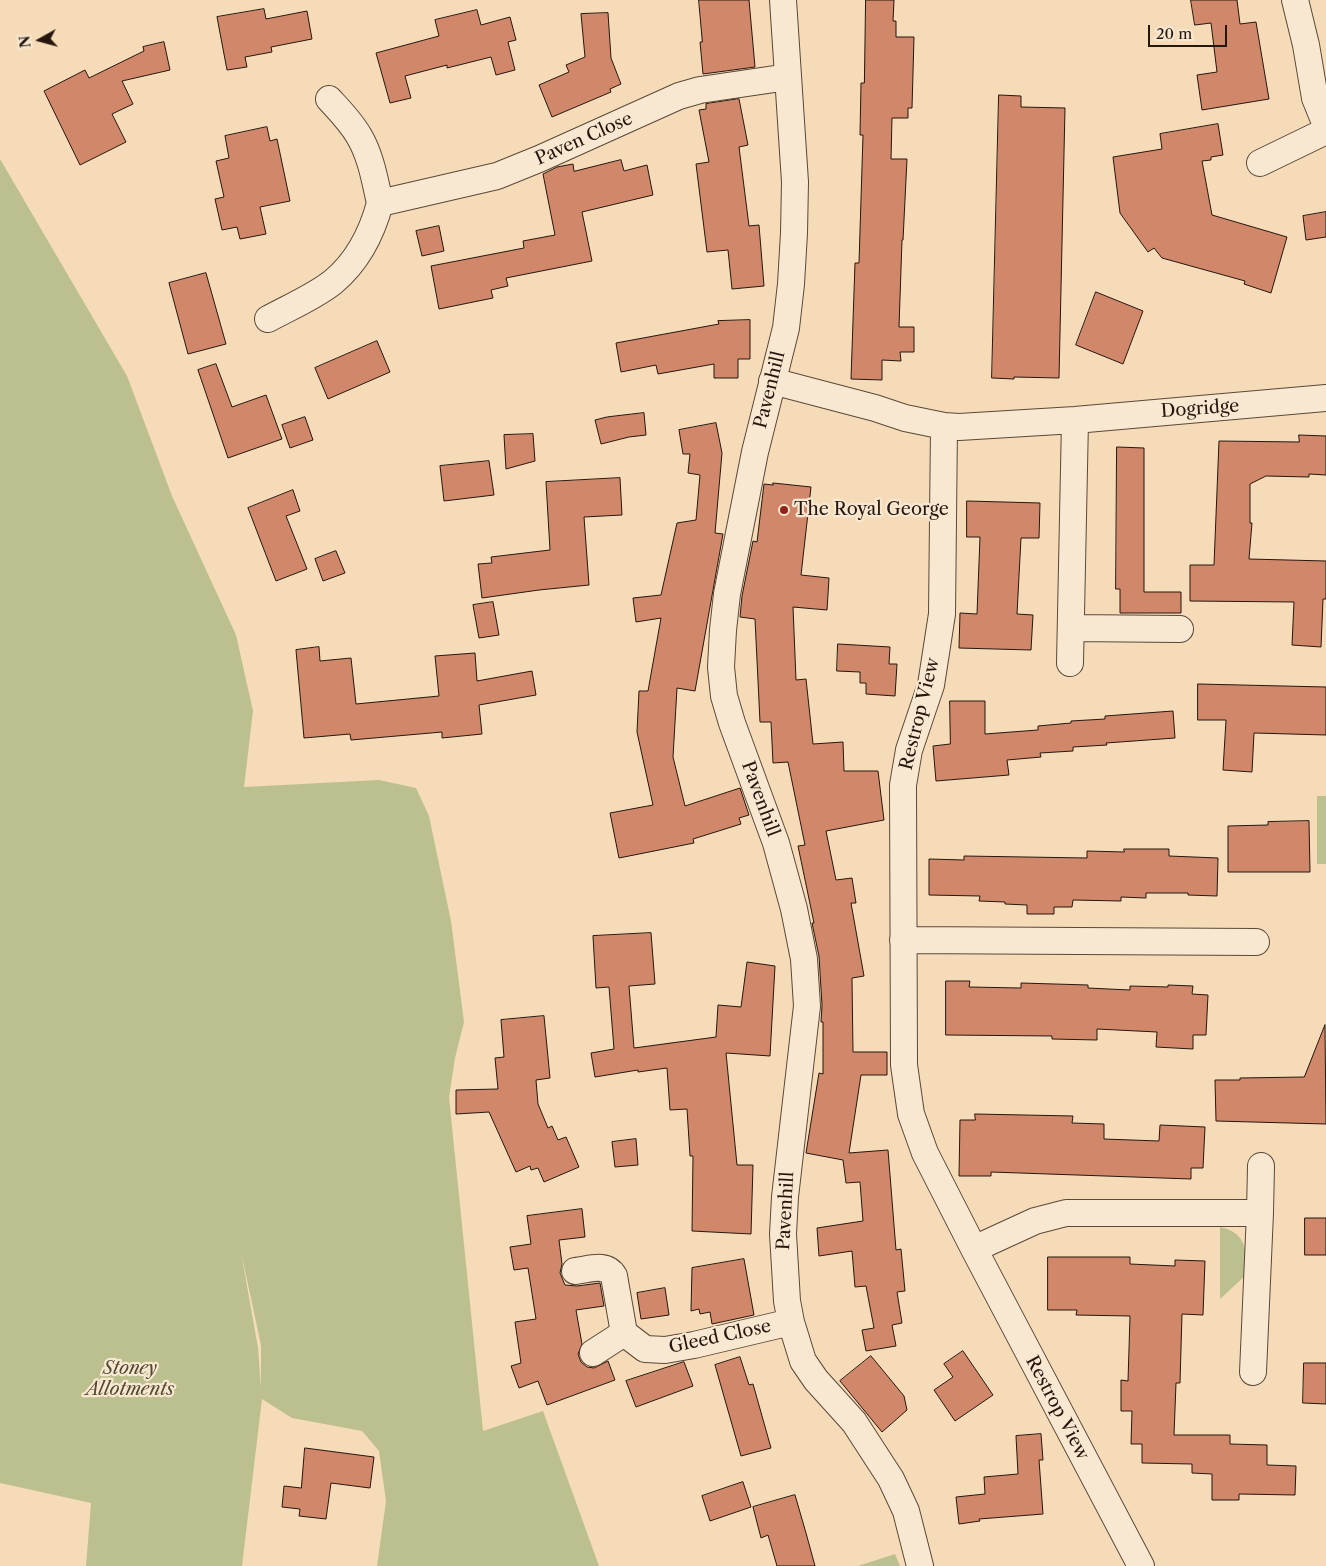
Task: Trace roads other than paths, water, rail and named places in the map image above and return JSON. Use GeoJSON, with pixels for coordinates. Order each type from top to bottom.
{"type":"FeatureCollection","features":[{"type":"Feature","properties":{"kind":"street","name":"Pavenhill"},"geometry":{"type":"LineString","coordinates":[[782,0],[795,182],[794,233],[786,328],[754,452],[727,594],[723,630],[722,667],[727,705],[776,843],[794,909],[805,967],[808,1006],[785,1197],[783,1234],[787,1301],[791,1322],[803,1360],[816,1380],[854,1422],[891,1479],[906,1511],[920,1566]]}},
{"type":"Feature","properties":{"kind":"street"},"geometry":{"type":"LineString","coordinates":[[1295,0],[1306,45],[1315,98],[1326,125]]}},
{"type":"Feature","properties":{"kind":"street","name":"Paven Close"},"geometry":{"type":"LineString","coordinates":[[380,203],[497,176],[686,94],[700,90],[788,77]]}},
{"type":"Feature","properties":{"kind":"street"},"geometry":{"type":"LineString","coordinates":[[268,319],[333,282],[356,257],[367,240],[376,219],[380,203],[373,171],[360,137],[344,115],[329,99]]}},
{"type":"Feature","properties":{"kind":"street"},"geometry":{"type":"LineString","coordinates":[[1260,163],[1326,131]]}},
{"type":"Feature","properties":{"kind":"street"},"geometry":{"type":"LineString","coordinates":[[772,381],[875,408],[905,418],[944,426]]}},
{"type":"Feature","properties":{"kind":"street","name":"Dogridge"},"geometry":{"type":"LineString","coordinates":[[944,426],[959,427],[1075,420],[1326,398]]}},
{"type":"Feature","properties":{"kind":"street"},"geometry":{"type":"LineString","coordinates":[[1070,662],[1075,420]]}},
{"type":"Feature","properties":{"kind":"street","name":"Restrop View"},"geometry":{"type":"LineString","coordinates":[[944,426],[942,614],[931,685],[909,750],[903,785],[904,1065],[911,1114],[919,1138],[974,1249],[1141,1566]]}},
{"type":"Feature","properties":{"kind":"street"},"geometry":{"type":"LineString","coordinates":[[1071,628],[1180,629]]}},
{"type":"Feature","properties":{"kind":"street"},"geometry":{"type":"LineString","coordinates":[[903,940],[1256,942]]}},
{"type":"Feature","properties":{"kind":"street"},"geometry":{"type":"LineString","coordinates":[[1254,1372],[1261,1166]]}},
{"type":"Feature","properties":{"kind":"street"},"geometry":{"type":"LineString","coordinates":[[974,1249],[1035,1221],[1066,1213],[1260,1213]]}},
{"type":"Feature","properties":{"kind":"street"},"geometry":{"type":"LineString","coordinates":[[575,1271],[605,1267],[614,1276],[624,1333],[593,1354]]}},
{"type":"Feature","properties":{"kind":"street","name":"Gleed Close"},"geometry":{"type":"LineString","coordinates":[[624,1333],[645,1349],[665,1350],[791,1322]]}},
{"type":"Feature","properties":{"kind":"place","name":"The Royal George"},"geometry":{"type":"Point","coordinates":[784,510]}},
{"type":"Feature","properties":{"kind":"park label","name":"Stoney Allotments"},"geometry":{"type":"Point","coordinates":[130,1379]}}]}
